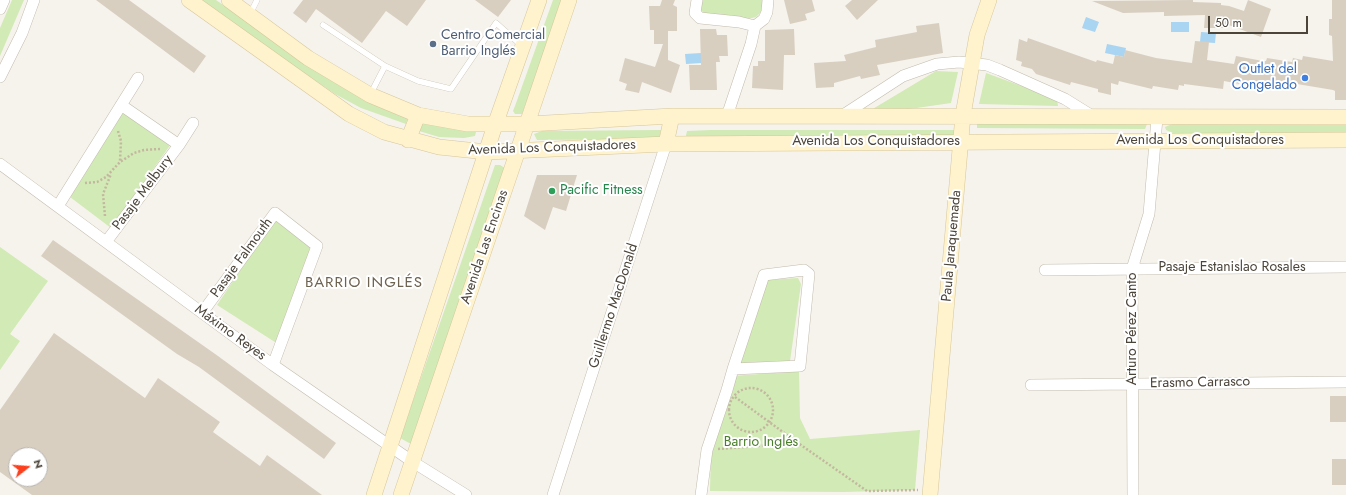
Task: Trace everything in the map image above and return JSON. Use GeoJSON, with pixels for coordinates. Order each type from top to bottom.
{"type":"FeatureCollection","features":[{"type":"Feature","properties":{"kind":"street"},"geometry":{"type":"LineString","coordinates":[[0,9],[4,0]]}},
{"type":"Feature","properties":{"kind":"street"},"geometry":{"type":"LineString","coordinates":[[0,76],[22,33],[34,0]]}},
{"type":"Feature","properties":{"kind":"street","name":"Avenida Los Conquistadores"},"geometry":{"type":"LineString","coordinates":[[189,0],[349,114],[384,132],[439,148],[487,152],[666,144],[961,141],[1346,140]]}},
{"type":"Feature","properties":{"kind":"street","name":"Avenida Los Conquistadores"},"geometry":{"type":"LineString","coordinates":[[229,0],[308,58],[370,95],[418,115],[468,124],[528,124],[672,116],[840,117],[963,115],[1157,118],[1346,118]]}},
{"type":"Feature","properties":{"kind":"street","name":"Avenida Las Encinas"},"geometry":{"type":"LineString","coordinates":[[374,495],[495,125],[539,0]]}},
{"type":"Feature","properties":{"kind":"street","name":"Avenida Las Encinas"},"geometry":{"type":"LineString","coordinates":[[401,495],[570,0]]}},
{"type":"Feature","properties":{"kind":"street"},"geometry":{"type":"LineString","coordinates":[[698,0],[696,13],[700,18],[739,22],[755,26]]}},
{"type":"Feature","properties":{"kind":"street"},"geometry":{"type":"LineString","coordinates":[[727,116],[751,44],[755,26],[764,19],[767,12],[768,0]]}},
{"type":"Feature","properties":{"kind":"street","name":"Paula Jaraquemada"},"geometry":{"type":"LineString","coordinates":[[930,492],[963,115],[977,35],[989,0]]}},
{"type":"Feature","properties":{"kind":"street","name":"Avenida Los Conquistadores"},"geometry":{"type":"LineString","coordinates":[[840,117],[903,76],[937,64],[972,62],[987,65],[1065,99],[1095,117]]}},
{"type":"Feature","properties":{"kind":"street"},"geometry":{"type":"LineString","coordinates":[[58,206],[138,78]]}},
{"type":"Feature","properties":{"kind":"street","name":"Pasaje Melbury"},"geometry":{"type":"LineString","coordinates":[[121,104],[179,144]]}},
{"type":"Feature","properties":{"kind":"street"},"geometry":{"type":"LineString","coordinates":[[408,140],[418,115]]}},
{"type":"Feature","properties":{"kind":"street","name":"Guillermo MacDonald"},"geometry":{"type":"LineString","coordinates":[[554,495],[666,144],[672,116]]}},
{"type":"Feature","properties":{"kind":"street","name":"Arturo Pérez Canto"},"geometry":{"type":"LineString","coordinates":[[1133,495],[1132,269],[1148,219],[1157,118]]}},
{"type":"Feature","properties":{"kind":"street","name":"Pasaje Melbury"},"geometry":{"type":"LineString","coordinates":[[106,242],[179,144],[192,123]]}},
{"type":"Feature","properties":{"kind":"street","name":"Máximo Reyes"},"geometry":{"type":"LineString","coordinates":[[0,164],[273,365],[413,462],[466,495]]}},
{"type":"Feature","properties":{"kind":"street","name":"Pasaje Falmouth"},"geometry":{"type":"LineString","coordinates":[[202,312],[275,213],[317,246],[273,365]]}},
{"type":"Feature","properties":{"kind":"street","name":"Pasaje Estanislao Rosales"},"geometry":{"type":"LineString","coordinates":[[1045,270],[1346,267]]}},
{"type":"Feature","properties":{"kind":"street"},"geometry":{"type":"LineString","coordinates":[[701,495],[707,450],[730,393],[733,369],[764,275],[804,270],[809,274],[800,366],[733,369]]}},
{"type":"Feature","properties":{"kind":"street","name":"Erasmo Carrasco"},"geometry":{"type":"LineString","coordinates":[[1030,385],[1346,382]]}},
{"type":"Feature","properties":{"kind":"lane"},"geometry":{"type":"LineString","coordinates":[[249,16],[257,0]]}},
{"type":"Feature","properties":{"kind":"lane"},"geometry":{"type":"LineString","coordinates":[[323,24],[385,66],[418,81],[450,89],[496,23],[523,46]]}},
{"type":"Feature","properties":{"kind":"lane"},"geometry":{"type":"LineString","coordinates":[[370,95],[385,66]]}},
{"type":"Feature","properties":{"kind":"path"},"geometry":{"type":"LineString","coordinates":[[115,126],[121,141],[120,162]]}},
{"type":"Feature","properties":{"kind":"path"},"geometry":{"type":"LineString","coordinates":[[74,182],[97,182],[106,177],[120,162],[138,152],[160,149]]}},
{"type":"Feature","properties":{"kind":"path"},"geometry":{"type":"LineString","coordinates":[[105,216],[103,194],[107,181],[113,170]]}},
{"type":"Feature","properties":{"kind":"path"},"geometry":{"type":"LineString","coordinates":[[746,388],[758,389],[764,392],[769,397],[773,409],[769,422],[759,430],[746,431],[740,429],[731,419],[729,413],[731,400],[730,393],[746,388]]}},
{"type":"Feature","properties":{"kind":"path"},"geometry":{"type":"LineString","coordinates":[[730,393],[867,491],[930,492]]}},
{"type":"Feature","properties":{"kind":"path"},"geometry":{"type":"LineString","coordinates":[[707,450],[798,443]]}},
{"type":"Feature","properties":{"kind":"green space"},"geometry":{"type":"Polygon","coordinates":[[[12,0],[24,0],[0,56],[0,28],[12,0]]]}},
{"type":"Feature","properties":{"kind":"green space"},"geometry":{"type":"Polygon","coordinates":[[[198,0],[216,0],[338,84],[408,117],[406,124],[361,108],[335,94],[198,0]]]}},
{"type":"Feature","properties":{"kind":"green space"},"geometry":{"type":"Polygon","coordinates":[[[553,0],[564,0],[522,114],[515,114],[513,111],[553,0]]]}},
{"type":"Feature","properties":{"kind":"green space"},"geometry":{"type":"Polygon","coordinates":[[[703,0],[763,1],[761,12],[756,17],[748,19],[730,15],[706,15],[700,9],[703,0]]]}},
{"type":"Feature","properties":{"kind":"green space"},"geometry":{"type":"Polygon","coordinates":[[[936,71],[958,72],[951,103],[861,116],[936,71]]]}},
{"type":"Feature","properties":{"kind":"green space"},"geometry":{"type":"Polygon","coordinates":[[[986,73],[1057,99],[1058,106],[979,104],[986,73]]]}},
{"type":"Feature","properties":{"kind":"green space"},"geometry":{"type":"Polygon","coordinates":[[[123,111],[171,144],[111,228],[70,197],[123,111]]]}},
{"type":"Feature","properties":{"kind":"green space"},"geometry":{"type":"Polygon","coordinates":[[[1146,120],[1147,124],[1145,129],[977,128],[977,124],[1146,120]]]}},
{"type":"Feature","properties":{"kind":"green space"},"geometry":{"type":"Polygon","coordinates":[[[422,121],[475,128],[476,132],[475,136],[464,138],[439,137],[419,131],[422,121]]]}},
{"type":"Feature","properties":{"kind":"green space"},"geometry":{"type":"Polygon","coordinates":[[[1346,123],[1346,134],[1173,133],[1166,130],[1165,127],[1172,124],[1346,123]]]}},
{"type":"Feature","properties":{"kind":"green space"},"geometry":{"type":"Polygon","coordinates":[[[661,130],[659,139],[537,140],[534,134],[542,131],[661,130]]]}},
{"type":"Feature","properties":{"kind":"green space"},"geometry":{"type":"Polygon","coordinates":[[[954,130],[955,138],[685,140],[687,131],[954,130]]]}},
{"type":"Feature","properties":{"kind":"green space"},"geometry":{"type":"Polygon","coordinates":[[[495,165],[500,165],[505,168],[411,444],[400,438],[495,165]]]}},
{"type":"Feature","properties":{"kind":"green space"},"geometry":{"type":"Polygon","coordinates":[[[277,220],[308,244],[311,249],[278,344],[217,305],[272,223],[277,220]]]}},
{"type":"Feature","properties":{"kind":"green space"},"geometry":{"type":"Polygon","coordinates":[[[0,247],[48,281],[10,334],[20,341],[0,370],[0,247]]]}},
{"type":"Feature","properties":{"kind":"green space"},"geometry":{"type":"Polygon","coordinates":[[[798,278],[801,284],[790,361],[740,365],[765,280],[798,278]]]}},
{"type":"Feature","properties":{"kind":"green space","name":"Barrio Inglés"},"geometry":{"type":"Polygon","coordinates":[[[799,371],[800,418],[810,439],[920,430],[915,490],[844,492],[710,491],[711,450],[733,376],[799,371]]]}},
{"type":"Feature","properties":{"kind":"water"},"geometry":{"type":"Polygon","coordinates":[[[1086,17],[1099,22],[1095,32],[1082,28],[1086,17]]]}},
{"type":"Feature","properties":{"kind":"water"},"geometry":{"type":"Polygon","coordinates":[[[1171,22],[1189,22],[1189,32],[1171,32],[1171,22]]]}},
{"type":"Feature","properties":{"kind":"water"},"geometry":{"type":"Polygon","coordinates":[[[1201,32],[1216,33],[1215,43],[1200,42],[1201,32]]]}},
{"type":"Feature","properties":{"kind":"water"},"geometry":{"type":"Polygon","coordinates":[[[1107,44],[1126,48],[1124,57],[1105,53],[1107,44]]]}},
{"type":"Feature","properties":{"kind":"water"},"geometry":{"type":"Polygon","coordinates":[[[701,53],[701,63],[686,64],[685,54],[701,53]]]}},
{"type":"Feature","properties":{"kind":"building"},"geometry":{"type":"Polygon","coordinates":[[[96,0],[129,0],[206,56],[194,73],[96,0]]]}},
{"type":"Feature","properties":{"kind":"building"},"geometry":{"type":"Polygon","coordinates":[[[303,0],[426,0],[407,26],[386,11],[362,43],[316,9],[306,23],[293,13],[303,0]]]}},
{"type":"Feature","properties":{"kind":"building"},"geometry":{"type":"Polygon","coordinates":[[[475,0],[511,0],[498,17],[475,0]]]}},
{"type":"Feature","properties":{"kind":"building"},"geometry":{"type":"Polygon","coordinates":[[[662,0],[675,0],[673,5],[677,7],[677,31],[668,31],[668,60],[680,65],[671,93],[642,82],[639,93],[625,90],[627,84],[619,81],[625,58],[655,67],[663,44],[654,44],[654,30],[650,30],[649,6],[660,6],[662,0]]]}},
{"type":"Feature","properties":{"kind":"building"},"geometry":{"type":"Polygon","coordinates":[[[784,0],[812,0],[815,11],[805,14],[807,20],[790,24],[784,0]]]}},
{"type":"Feature","properties":{"kind":"building"},"geometry":{"type":"Polygon","coordinates":[[[852,0],[878,0],[857,20],[845,6],[852,0]]]}},
{"type":"Feature","properties":{"kind":"building"},"geometry":{"type":"Polygon","coordinates":[[[1193,0],[1193,2],[1221,3],[1221,5],[1244,11],[1248,0],[1271,9],[1261,37],[1226,24],[1226,28],[1204,28],[1205,15],[1164,16],[1164,12],[1123,13],[1092,1],[1193,0]]]}},
{"type":"Feature","properties":{"kind":"building"},"geometry":{"type":"Polygon","coordinates":[[[1332,0],[1346,0],[1346,100],[1335,100],[1335,91],[1333,90],[1285,82],[1285,85],[1278,85],[1251,81],[1250,86],[1224,81],[1223,89],[1184,84],[1184,86],[1179,85],[1178,90],[1153,86],[1152,89],[1119,81],[1118,85],[1111,83],[1111,95],[1098,92],[1098,89],[1071,82],[1070,85],[1036,74],[1032,69],[1021,66],[1022,62],[1016,60],[1019,39],[1027,42],[1028,38],[1096,62],[1097,60],[1113,64],[1115,55],[1124,57],[1125,50],[1156,58],[1192,63],[1195,41],[1209,42],[1207,60],[1234,64],[1236,56],[1263,61],[1266,61],[1267,58],[1292,62],[1293,58],[1302,60],[1303,56],[1333,61],[1332,36],[1329,35],[1329,19],[1332,19],[1332,0]]]}},
{"type":"Feature","properties":{"kind":"building"},"geometry":{"type":"Polygon","coordinates":[[[939,23],[943,53],[877,65],[880,75],[861,79],[860,76],[834,83],[834,87],[816,88],[814,63],[846,61],[844,55],[876,47],[875,40],[917,32],[916,26],[939,23]]]}},
{"type":"Feature","properties":{"kind":"building"},"geometry":{"type":"Polygon","coordinates":[[[700,29],[716,29],[717,35],[727,35],[728,56],[719,56],[720,62],[716,62],[717,90],[690,90],[689,65],[701,65],[700,29]]]}},
{"type":"Feature","properties":{"kind":"building"},"geometry":{"type":"Polygon","coordinates":[[[794,29],[795,55],[784,55],[783,90],[752,88],[753,66],[758,66],[758,61],[765,61],[765,30],[794,29]]]}},
{"type":"Feature","properties":{"kind":"building","name":"Pacific Fitness"},"geometry":{"type":"Polygon","coordinates":[[[537,175],[577,175],[566,211],[553,207],[545,230],[524,216],[537,175]]]}},
{"type":"Feature","properties":{"kind":"building"},"geometry":{"type":"Polygon","coordinates":[[[53,240],[218,356],[336,443],[324,459],[199,367],[177,354],[41,256],[53,240]]]}},
{"type":"Feature","properties":{"kind":"building"},"geometry":{"type":"Polygon","coordinates":[[[54,333],[145,398],[158,378],[220,422],[213,432],[260,466],[267,455],[322,495],[32,495],[21,487],[48,487],[48,447],[8,447],[8,478],[0,472],[0,410],[54,333]]]}},
{"type":"Feature","properties":{"kind":"building"},"geometry":{"type":"Polygon","coordinates":[[[1330,396],[1346,396],[1346,422],[1330,422],[1330,396]]]}},
{"type":"Feature","properties":{"kind":"building"},"geometry":{"type":"Polygon","coordinates":[[[1332,459],[1346,459],[1346,485],[1332,485],[1332,459]]]}},
{"type":"Feature","properties":{"kind":"place","name":"Centro Comercial Barrio Inglés"},"geometry":{"type":"Point","coordinates":[433,44]}},
{"type":"Feature","properties":{"kind":"place","name":"Outlet del Congelado"},"geometry":{"type":"Point","coordinates":[1305,78]}},
{"type":"Feature","properties":{"kind":"place","name":"Pacific Fitness"},"geometry":{"type":"Point","coordinates":[552,191]}},
{"type":"Feature","properties":{"kind":"district","name":"BARRIO INGLÉS"},"geometry":{"type":"Point","coordinates":[364,283]}}]}
